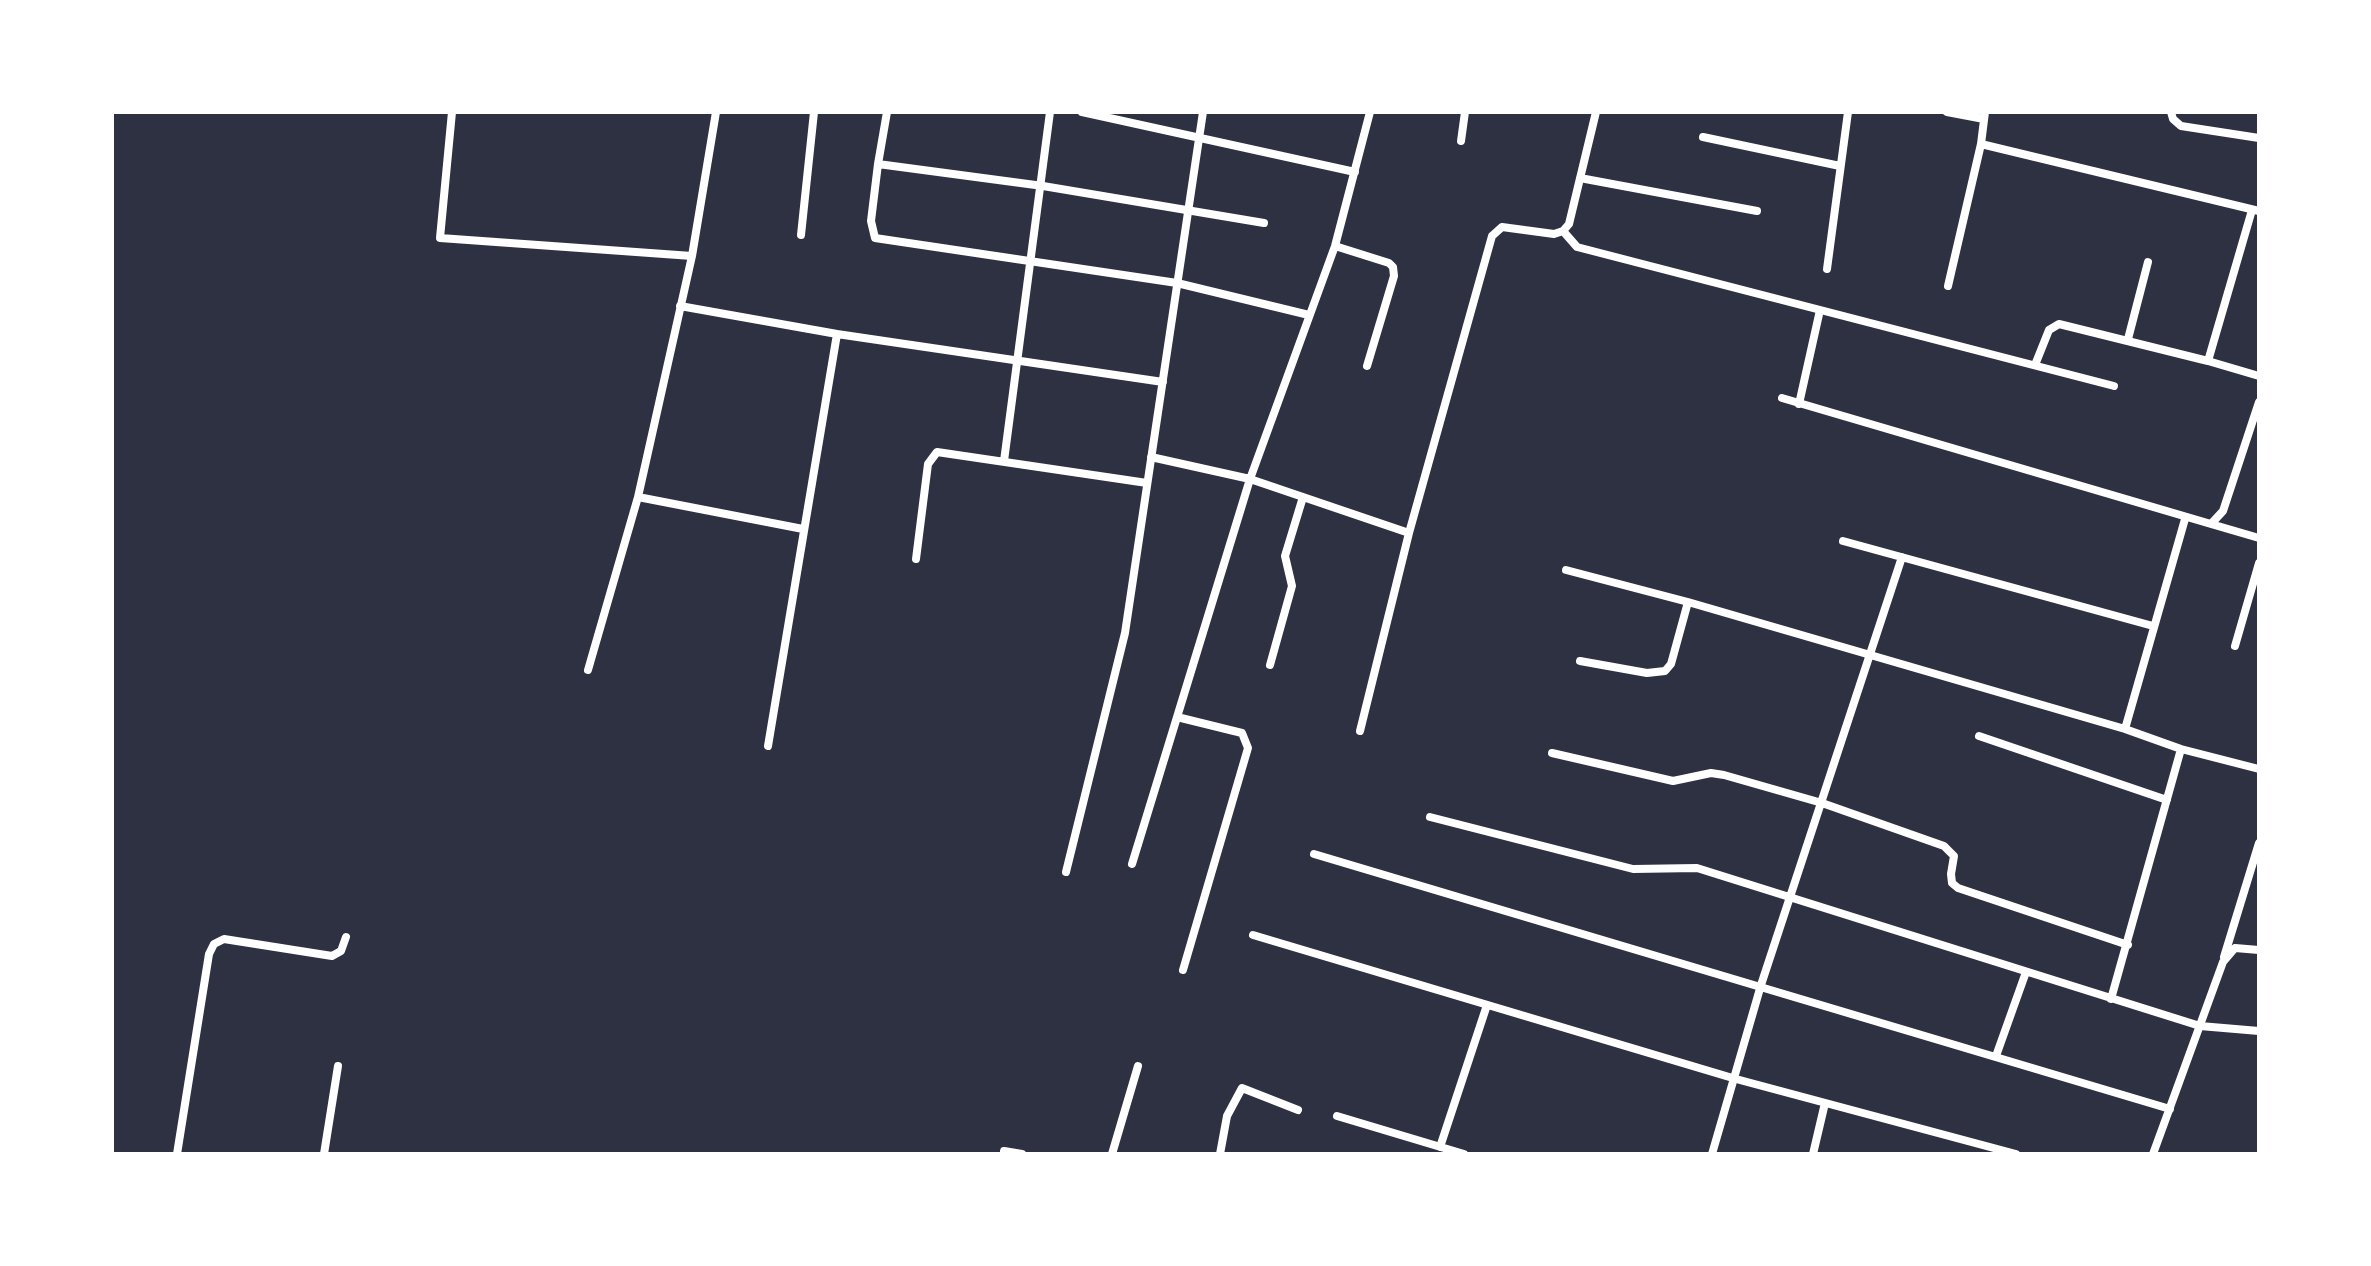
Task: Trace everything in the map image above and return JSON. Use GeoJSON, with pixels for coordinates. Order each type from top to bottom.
{"type":"FeatureCollection","features":[{"type":"Feature","properties":{"kind":"street"},"geometry":{"type":"LineString","coordinates":[[452,112],[440,238],[692,256]]}},
{"type":"Feature","properties":{"kind":"street"},"geometry":{"type":"LineString","coordinates":[[588,670],[638,497],[692,256],[716,112]]}},
{"type":"Feature","properties":{"kind":"street"},"geometry":{"type":"LineString","coordinates":[[801,235],[814,112]]}},
{"type":"Feature","properties":{"kind":"street"},"geometry":{"type":"LineString","coordinates":[[887,112],[871,221],[875,238],[1177,283],[1309,315]]}},
{"type":"Feature","properties":{"kind":"street"},"geometry":{"type":"LineString","coordinates":[[1004,461],[1033,263],[1050,112]]}},
{"type":"Feature","properties":{"kind":"street"},"geometry":{"type":"LineString","coordinates":[[1082,112],[1355,172]]}},
{"type":"Feature","properties":{"kind":"street"},"geometry":{"type":"LineString","coordinates":[[1066,872],[1110,703],[1163,382],[1203,112]]}},
{"type":"Feature","properties":{"kind":"street"},"geometry":{"type":"LineString","coordinates":[[1132,864],[1250,479],[1335,246],[1370,112]]}},
{"type":"Feature","properties":{"kind":"street"},"geometry":{"type":"LineString","coordinates":[[1461,141],[1465,112]]}},
{"type":"Feature","properties":{"kind":"street"},"geometry":{"type":"LineString","coordinates":[[1360,731],[1409,533],[1492,236],[1502,227],[1554,234],[1563,231],[1569,224],[1596,112]]}},
{"type":"Feature","properties":{"kind":"street"},"geometry":{"type":"LineString","coordinates":[[1827,269],[1848,112]]}},
{"type":"Feature","properties":{"kind":"street"},"geometry":{"type":"LineString","coordinates":[[1947,112],[1984,115],[1981,144],[1948,286]]}},
{"type":"Feature","properties":{"kind":"street"},"geometry":{"type":"LineString","coordinates":[[2171,112],[2173,119],[2181,126],[2259,138]]}},
{"type":"Feature","properties":{"kind":"street"},"geometry":{"type":"LineString","coordinates":[[1703,137],[1840,166]]}},
{"type":"Feature","properties":{"kind":"street"},"geometry":{"type":"LineString","coordinates":[[1981,144],[2255,210],[2208,361]]}},
{"type":"Feature","properties":{"kind":"street"},"geometry":{"type":"LineString","coordinates":[[878,164],[1043,186],[1264,223]]}},
{"type":"Feature","properties":{"kind":"street"},"geometry":{"type":"LineString","coordinates":[[1580,178],[1757,211]]}},
{"type":"Feature","properties":{"kind":"street"},"geometry":{"type":"LineString","coordinates":[[1563,231],[1577,247],[2114,386]]}},
{"type":"Feature","properties":{"kind":"street"},"geometry":{"type":"LineString","coordinates":[[1335,246],[1393,267],[1394,276],[1367,366]]}},
{"type":"Feature","properties":{"kind":"street"},"geometry":{"type":"LineString","coordinates":[[2128,339],[2148,262]]}},
{"type":"Feature","properties":{"kind":"street"},"geometry":{"type":"LineString","coordinates":[[680,306],[1018,363],[1163,382]]}},
{"type":"Feature","properties":{"kind":"street"},"geometry":{"type":"LineString","coordinates":[[1799,404],[1820,310]]}},
{"type":"Feature","properties":{"kind":"street"},"geometry":{"type":"LineString","coordinates":[[2035,365],[2049,330],[2059,324],[2128,339],[2259,376]]}},
{"type":"Feature","properties":{"kind":"street"},"geometry":{"type":"LineString","coordinates":[[768,746],[837,334]]}},
{"type":"Feature","properties":{"kind":"street"},"geometry":{"type":"LineString","coordinates":[[1782,398],[2185,519],[2259,538]]}},
{"type":"Feature","properties":{"kind":"street"},"geometry":{"type":"LineString","coordinates":[[2211,524],[2223,511],[2259,402]]}},
{"type":"Feature","properties":{"kind":"street"},"geometry":{"type":"LineString","coordinates":[[916,559],[931,457],[947,451],[1147,483]]}},
{"type":"Feature","properties":{"kind":"street"},"geometry":{"type":"LineString","coordinates":[[1151,457],[1250,479],[1409,533]]}},
{"type":"Feature","properties":{"kind":"street"},"geometry":{"type":"LineString","coordinates":[[638,497],[803,529]]}},
{"type":"Feature","properties":{"kind":"street"},"geometry":{"type":"LineString","coordinates":[[1270,665],[1292,586],[1285,556],[1303,497]]}},
{"type":"Feature","properties":{"kind":"street"},"geometry":{"type":"LineString","coordinates":[[2125,729],[2185,519]]}},
{"type":"Feature","properties":{"kind":"street"},"geometry":{"type":"LineString","coordinates":[[1843,541],[2153,626]]}},
{"type":"Feature","properties":{"kind":"street"},"geometry":{"type":"LineString","coordinates":[[1712,1154],[1761,985],[1902,557]]}},
{"type":"Feature","properties":{"kind":"street"},"geometry":{"type":"LineString","coordinates":[[2235,646],[2259,563]]}},
{"type":"Feature","properties":{"kind":"street"},"geometry":{"type":"LineString","coordinates":[[1566,570],[1688,602],[2125,729],[2181,749],[2259,769]]}},
{"type":"Feature","properties":{"kind":"street"},"geometry":{"type":"LineString","coordinates":[[1580,661],[1647,673],[1665,671],[1671,664],[1688,602]]}},
{"type":"Feature","properties":{"kind":"street"},"geometry":{"type":"LineString","coordinates":[[1177,717],[1242,733],[1247,739],[1248,748],[1183,970]]}},
{"type":"Feature","properties":{"kind":"street"},"geometry":{"type":"LineString","coordinates":[[1979,736],[2167,800]]}},
{"type":"Feature","properties":{"kind":"street"},"geometry":{"type":"LineString","coordinates":[[2111,999],[2181,749]]}},
{"type":"Feature","properties":{"kind":"street"},"geometry":{"type":"LineString","coordinates":[[1552,753],[1673,781],[1711,773],[1724,775],[1822,803],[1944,846],[1954,856],[1952,883],[1958,888],[2128,945]]}},
{"type":"Feature","properties":{"kind":"street"},"geometry":{"type":"LineString","coordinates":[[1430,817],[1633,869],[1697,868],[1792,895],[2200,1026],[2259,1031]]}},
{"type":"Feature","properties":{"kind":"street"},"geometry":{"type":"LineString","coordinates":[[2153,1154],[2223,962],[2259,843]]}},
{"type":"Feature","properties":{"kind":"street"},"geometry":{"type":"LineString","coordinates":[[1314,854],[2170,1109]]}},
{"type":"Feature","properties":{"kind":"street"},"geometry":{"type":"LineString","coordinates":[[1253,935],[1736,1079],[2016,1154]]}},
{"type":"Feature","properties":{"kind":"street"},"geometry":{"type":"LineString","coordinates":[[177,1154],[209,954],[214,944],[224,939],[332,956],[341,951],[346,937]]}},
{"type":"Feature","properties":{"kind":"street"},"geometry":{"type":"LineString","coordinates":[[2223,962],[2235,948],[2259,950]]}},
{"type":"Feature","properties":{"kind":"street"},"geometry":{"type":"LineString","coordinates":[[1996,1056],[2026,972]]}},
{"type":"Feature","properties":{"kind":"street"},"geometry":{"type":"LineString","coordinates":[[1440,1147],[1487,1005]]}},
{"type":"Feature","properties":{"kind":"street"},"geometry":{"type":"LineString","coordinates":[[324,1154],[338,1066]]}},
{"type":"Feature","properties":{"kind":"street"},"geometry":{"type":"LineString","coordinates":[[1112,1154],[1138,1066]]}},
{"type":"Feature","properties":{"kind":"street"},"geometry":{"type":"LineString","coordinates":[[1220,1154],[1227,1116],[1242,1088],[1298,1110]]}},
{"type":"Feature","properties":{"kind":"street"},"geometry":{"type":"LineString","coordinates":[[1813,1154],[1825,1103]]}},
{"type":"Feature","properties":{"kind":"street"},"geometry":{"type":"LineString","coordinates":[[1337,1116],[1464,1154]]}},
{"type":"Feature","properties":{"kind":"street"},"geometry":{"type":"LineString","coordinates":[[1004,1151],[1022,1154]]}}]}
